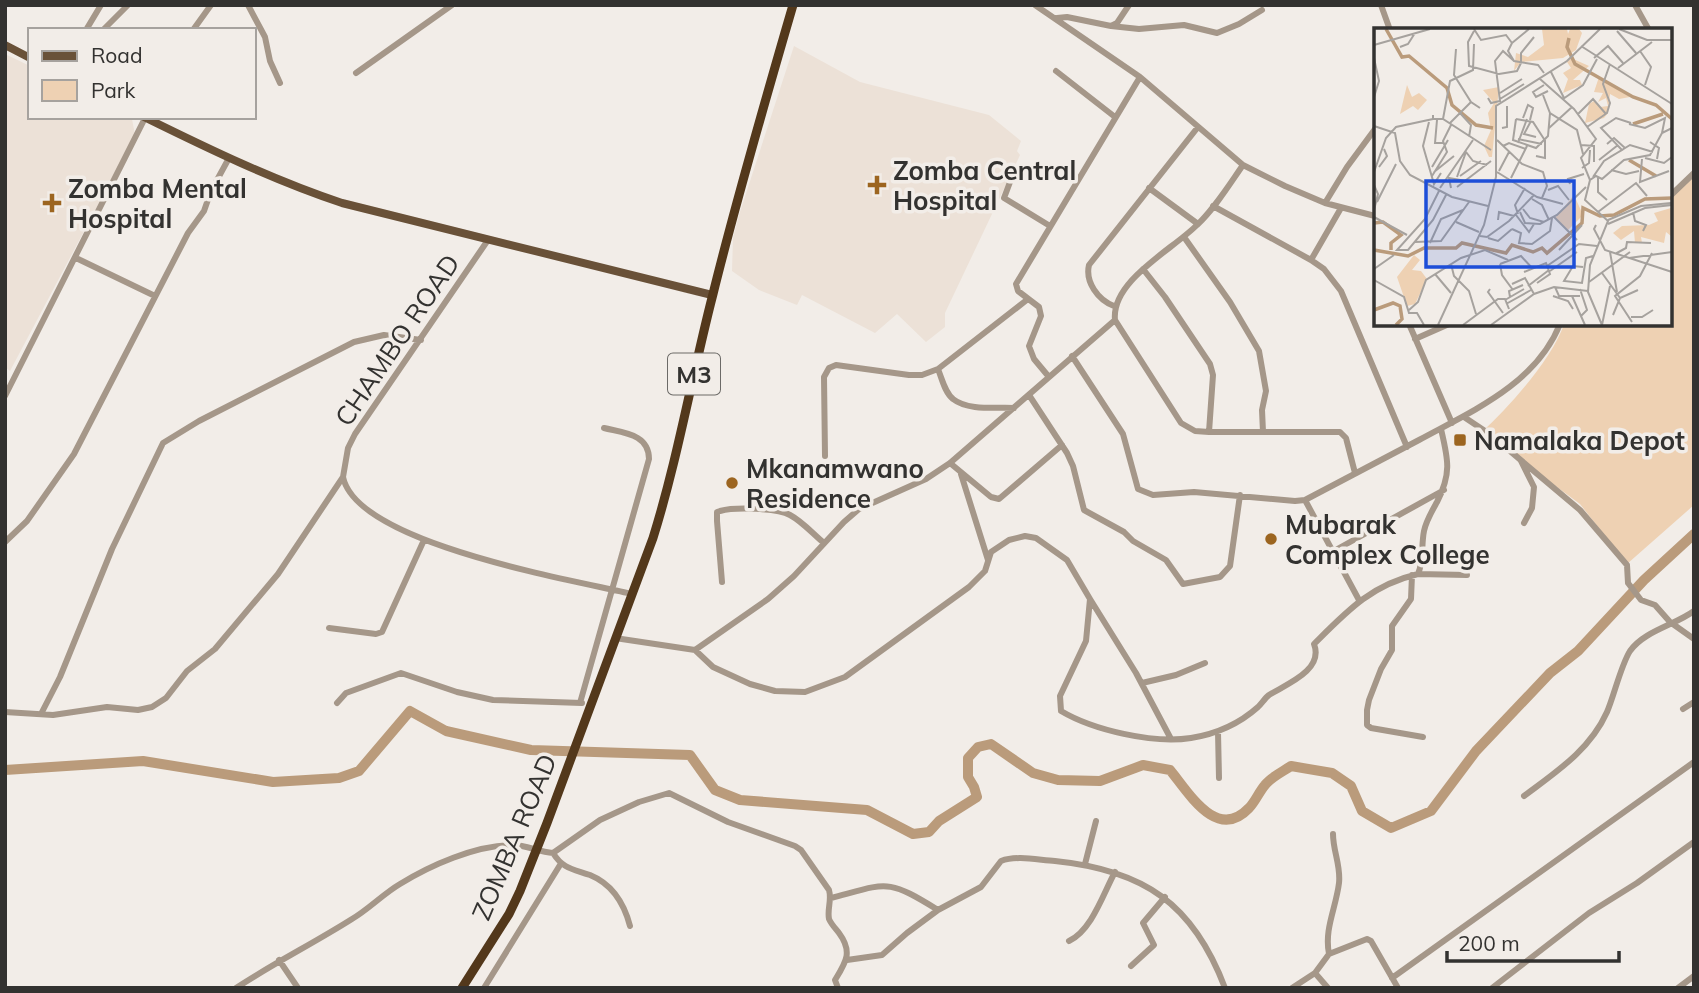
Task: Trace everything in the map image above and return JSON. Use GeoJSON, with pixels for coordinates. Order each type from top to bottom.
{"type":"FeatureCollection","features":[{"type":"Feature","properties":{"kind":"highway","name":"M3"},"geometry":{"type":"LineString","coordinates":[[590,704],[664,503],[712,295],[793,5]]}},
{"type":"Feature","properties":{"kind":"highway","name":"ZOMBA ROAD"},"geometry":{"type":"LineString","coordinates":[[462,988],[509,914],[537,850],[590,704]]}},
{"type":"Feature","properties":{"kind":"main road"},"geometry":{"type":"LineString","coordinates":[[5,45],[28,57]]}},
{"type":"Feature","properties":{"kind":"main road"},"geometry":{"type":"LineString","coordinates":[[147,119],[292,186],[342,203],[712,295]]}},
{"type":"Feature","properties":{"kind":"street"},"geometry":{"type":"LineString","coordinates":[[87,28],[101,5]]}},
{"type":"Feature","properties":{"kind":"street"},"geometry":{"type":"LineString","coordinates":[[105,28],[128,5]]}},
{"type":"Feature","properties":{"kind":"street"},"geometry":{"type":"LineString","coordinates":[[194,28],[211,5]]}},
{"type":"Feature","properties":{"kind":"street"},"geometry":{"type":"LineString","coordinates":[[248,5],[265,37],[270,61],[281,83]]}},
{"type":"Feature","properties":{"kind":"street"},"geometry":{"type":"LineString","coordinates":[[356,74],[452,5]]}},
{"type":"Feature","properties":{"kind":"street"},"geometry":{"type":"LineString","coordinates":[[1035,5],[1140,77],[1243,165],[1325,203],[1374,216]]}},
{"type":"Feature","properties":{"kind":"street"},"geometry":{"type":"LineString","coordinates":[[1111,26],[1117,23],[1129,5]]}},
{"type":"Feature","properties":{"kind":"street"},"geometry":{"type":"LineString","coordinates":[[1381,5],[1389,28]]}},
{"type":"Feature","properties":{"kind":"street"},"geometry":{"type":"LineString","coordinates":[[1634,5],[1648,28]]}},
{"type":"Feature","properties":{"kind":"street"},"geometry":{"type":"LineString","coordinates":[[1055,18],[1067,17],[1139,29],[1184,25],[1217,33],[1262,10]]}},
{"type":"Feature","properties":{"kind":"street"},"geometry":{"type":"LineString","coordinates":[[1081,36],[1093,23]]}},
{"type":"Feature","properties":{"kind":"street"},"geometry":{"type":"LineString","coordinates":[[1056,71],[1115,117]]}},
{"type":"Feature","properties":{"kind":"street"},"geometry":{"type":"LineString","coordinates":[[1049,377],[1031,352],[1030,346],[1040,312],[1036,304],[1017,290],[1016,284],[1140,77]]}},
{"type":"Feature","properties":{"kind":"street"},"geometry":{"type":"LineString","coordinates":[[5,396],[145,119]]}},
{"type":"Feature","properties":{"kind":"street"},"geometry":{"type":"LineString","coordinates":[[1114,306],[1096,293],[1088,276],[1089,265],[1198,127]]}},
{"type":"Feature","properties":{"kind":"street"},"geometry":{"type":"LineString","coordinates":[[1325,203],[1374,130]]}},
{"type":"Feature","properties":{"kind":"street"},"geometry":{"type":"LineString","coordinates":[[5,542],[27,521],[74,454],[188,233],[204,211],[211,191],[229,158]]}},
{"type":"Feature","properties":{"kind":"street"},"geometry":{"type":"LineString","coordinates":[[1243,165],[1198,224],[1123,290],[1114,306],[1115,320],[1181,423],[1195,431],[1209,432],[1340,432],[1346,438],[1355,473]]}},
{"type":"Feature","properties":{"kind":"street"},"geometry":{"type":"LineString","coordinates":[[1671,195],[1694,173]]}},
{"type":"Feature","properties":{"kind":"street"},"geometry":{"type":"LineString","coordinates":[[1010,182],[1004,198],[1050,226]]}},
{"type":"Feature","properties":{"kind":"street"},"geometry":{"type":"LineString","coordinates":[[1149,188],[1198,224]]}},
{"type":"Feature","properties":{"kind":"street"},"geometry":{"type":"LineString","coordinates":[[1213,206],[1324,269],[1341,291],[1407,447]]}},
{"type":"Feature","properties":{"kind":"street"},"geometry":{"type":"LineString","coordinates":[[1311,260],[1341,208]]}},
{"type":"Feature","properties":{"kind":"street"},"geometry":{"type":"LineString","coordinates":[[1184,237],[1230,302],[1259,351],[1266,391],[1262,410],[1263,432]]}},
{"type":"Feature","properties":{"kind":"street","name":"CHAMBO ROAD"},"geometry":{"type":"LineString","coordinates":[[5,712],[72,713],[107,707],[145,709],[166,698],[187,671],[215,649],[278,574],[343,477],[351,441],[488,240]]}},
{"type":"Feature","properties":{"kind":"street"},"geometry":{"type":"LineString","coordinates":[[76,258],[155,296]]}},
{"type":"Feature","properties":{"kind":"street"},"geometry":{"type":"LineString","coordinates":[[1143,270],[1165,297],[1210,364],[1213,375],[1209,432]]}},
{"type":"Feature","properties":{"kind":"street"},"geometry":{"type":"LineString","coordinates":[[825,456],[824,377],[829,368],[842,364],[922,375],[938,369],[1028,299]]}},
{"type":"Feature","properties":{"kind":"street"},"geometry":{"type":"LineString","coordinates":[[695,650],[768,599],[859,509],[926,478],[950,463],[1115,320]]}},
{"type":"Feature","properties":{"kind":"street"},"geometry":{"type":"LineString","coordinates":[[1410,326],[1451,423]]}},
{"type":"Feature","properties":{"kind":"street"},"geometry":{"type":"LineString","coordinates":[[1415,339],[1444,326]]}},
{"type":"Feature","properties":{"kind":"street"},"geometry":{"type":"LineString","coordinates":[[1072,356],[1123,434],[1138,489],[1153,495],[1194,492],[1305,500],[1464,417],[1498,396],[1527,373],[1548,348],[1559,326]]}},
{"type":"Feature","properties":{"kind":"street"},"geometry":{"type":"LineString","coordinates":[[41,714],[60,677],[112,549],[163,443],[199,421],[354,342],[384,335],[421,340]]}},
{"type":"Feature","properties":{"kind":"street"},"geometry":{"type":"LineString","coordinates":[[938,369],[953,400],[966,405],[1014,408]]}},
{"type":"Feature","properties":{"kind":"street"},"geometry":{"type":"LineString","coordinates":[[1029,395],[1073,466],[1084,510],[1124,531],[1133,541],[1166,560],[1183,584],[1220,577],[1230,566],[1240,495]]}},
{"type":"Feature","properties":{"kind":"street"},"geometry":{"type":"LineString","coordinates":[[1464,417],[1520,459],[1590,521],[1627,565],[1628,583],[1642,600],[1655,605],[1670,622],[1694,639]]}},
{"type":"Feature","properties":{"kind":"street"},"geometry":{"type":"LineString","coordinates":[[580,703],[649,453],[646,445],[636,436],[604,428]]}},
{"type":"Feature","properties":{"kind":"street"},"geometry":{"type":"LineString","coordinates":[[1423,737],[1371,728],[1367,725],[1367,719],[1379,674],[1390,655],[1392,626],[1411,598],[1415,575],[1422,564],[1426,523],[1444,490],[1449,466],[1441,429]]}},
{"type":"Feature","properties":{"kind":"street"},"geometry":{"type":"LineString","coordinates":[[950,463],[961,474],[999,499],[1062,445]]}},
{"type":"Feature","properties":{"kind":"street"},"geometry":{"type":"LineString","coordinates":[[1520,459],[1534,487],[1532,508],[1524,523]]}},
{"type":"Feature","properties":{"kind":"street"},"geometry":{"type":"LineString","coordinates":[[961,474],[988,560]]}},
{"type":"Feature","properties":{"kind":"street"},"geometry":{"type":"LineString","coordinates":[[343,477],[346,486],[367,510],[387,523],[424,540],[484,558],[632,594]]}},
{"type":"Feature","properties":{"kind":"street"},"geometry":{"type":"LineString","coordinates":[[1332,552],[1444,490]]}},
{"type":"Feature","properties":{"kind":"street"},"geometry":{"type":"LineString","coordinates":[[1305,500],[1359,600]]}},
{"type":"Feature","properties":{"kind":"street"},"geometry":{"type":"LineString","coordinates":[[722,582],[717,521],[718,512],[724,509],[783,512],[798,520],[824,543]]}},
{"type":"Feature","properties":{"kind":"street"},"geometry":{"type":"LineString","coordinates":[[615,638],[695,650],[713,667],[762,688],[791,693],[819,688],[845,677],[969,587],[985,571],[991,552],[997,546],[1025,536],[1036,538],[1067,560],[1142,683],[1171,739]]}},
{"type":"Feature","properties":{"kind":"street"},"geometry":{"type":"LineString","coordinates":[[329,628],[376,635],[382,632],[424,540]]}},
{"type":"Feature","properties":{"kind":"street"},"geometry":{"type":"LineString","coordinates":[[1090,599],[1086,641],[1060,696],[1061,710],[1106,731],[1171,739],[1189,738],[1218,732],[1300,677],[1315,659],[1317,654],[1314,643],[1368,593],[1415,575],[1467,575]]}},
{"type":"Feature","properties":{"kind":"street"},"geometry":{"type":"LineString","coordinates":[[1524,796],[1590,741],[1608,710],[1629,653],[1635,646],[1670,622],[1694,611]]}},
{"type":"Feature","properties":{"kind":"street"},"geometry":{"type":"LineString","coordinates":[[1142,683],[1206,663]]}},
{"type":"Feature","properties":{"kind":"street"},"geometry":{"type":"LineString","coordinates":[[337,703],[346,693],[401,673],[457,692],[493,700],[590,704]]}},
{"type":"Feature","properties":{"kind":"street"},"geometry":{"type":"LineString","coordinates":[[1683,709],[1694,702]]}},
{"type":"Feature","properties":{"kind":"street"},"geometry":{"type":"LineString","coordinates":[[1218,732],[1219,778]]}},
{"type":"Feature","properties":{"kind":"street"},"geometry":{"type":"LineString","coordinates":[[1392,978],[1694,762]]}},
{"type":"Feature","properties":{"kind":"street"},"geometry":{"type":"LineString","coordinates":[[236,988],[279,960],[354,918],[401,883],[430,869],[491,847],[512,845],[553,853],[600,820],[650,798],[669,793],[728,822],[801,850],[824,882],[831,898],[830,919],[842,937],[847,951],[847,960],[835,979],[838,988]]}},
{"type":"Feature","properties":{"kind":"street"},"geometry":{"type":"LineString","coordinates":[[1085,864],[1096,821]]}},
{"type":"Feature","properties":{"kind":"street"},"geometry":{"type":"LineString","coordinates":[[1329,954],[1329,923],[1339,879],[1333,834]]}},
{"type":"Feature","properties":{"kind":"street"},"geometry":{"type":"LineString","coordinates":[[1492,988],[1589,913],[1694,842]]}},
{"type":"Feature","properties":{"kind":"street"},"geometry":{"type":"LineString","coordinates":[[553,853],[560,865],[598,879],[618,896],[630,926]]}},
{"type":"Feature","properties":{"kind":"street"},"geometry":{"type":"LineString","coordinates":[[847,960],[882,955],[938,909],[981,887],[1006,859],[1024,858],[1085,864],[1115,872],[1137,880],[1166,897],[1190,923],[1225,988]]}},
{"type":"Feature","properties":{"kind":"street"},"geometry":{"type":"LineString","coordinates":[[484,988],[560,865]]}},
{"type":"Feature","properties":{"kind":"street"},"geometry":{"type":"LineString","coordinates":[[1069,941],[1089,922],[1115,872]]}},
{"type":"Feature","properties":{"kind":"street"},"geometry":{"type":"LineString","coordinates":[[831,898],[883,884],[910,892],[938,909]]}},
{"type":"Feature","properties":{"kind":"street"},"geometry":{"type":"LineString","coordinates":[[1131,966],[1154,945],[1143,923],[1166,897]]}},
{"type":"Feature","properties":{"kind":"street"},"geometry":{"type":"LineString","coordinates":[[1292,988],[1315,973],[1329,954],[1364,939],[1371,940],[1398,988]]}},
{"type":"Feature","properties":{"kind":"street"},"geometry":{"type":"LineString","coordinates":[[279,960],[298,988]]}},
{"type":"Feature","properties":{"kind":"street"},"geometry":{"type":"LineString","coordinates":[[1315,973],[1328,988]]}},
{"type":"Feature","properties":{"kind":"street"},"geometry":{"type":"LineString","coordinates":[[1678,988],[1694,976]]}},
{"type":"Feature","properties":{"kind":"shaded area","name":"Zomba Central Hospital"},"geometry":{"type":"Polygon","coordinates":[[[794,46],[860,82],[989,115],[1021,141],[1017,151],[1020,155],[945,313],[945,327],[926,342],[897,314],[875,333],[802,295],[797,305],[759,290],[732,271],[733,238],[739,215],[794,46]]]}},
{"type":"Feature","properties":{"kind":"shaded area","name":"Zomba Mental Hospital"},"geometry":{"type":"Polygon","coordinates":[[[5,54],[28,65],[28,119],[132,119],[135,135],[10,371],[5,367],[5,54]]]}},
{"type":"Feature","properties":{"kind":"green space"},"geometry":{"type":"Polygon","coordinates":[[[1694,175],[1694,505],[1627,564],[1580,504],[1482,432],[1517,396],[1540,367],[1563,326],[1671,326],[1671,194],[1694,175]]]}},
{"type":"Feature","properties":{"kind":"waterway"},"geometry":{"type":"LineString","coordinates":[[5,770],[143,761],[273,782],[339,778],[359,771],[410,711],[446,731],[531,750],[690,755],[715,790],[740,800],[867,810],[913,834],[929,832],[939,821],[977,797],[968,777],[968,758],[978,747],[991,744],[1033,773],[1058,780],[1100,781],[1143,765],[1170,770],[1205,810],[1226,820],[1237,817],[1249,808],[1267,782],[1291,766],[1332,773],[1351,786],[1362,811],[1391,828],[1431,811],[1476,751],[1550,673],[1578,651],[1644,580],[1694,534]]}},
{"type":"Feature","properties":{"kind":"place","name":"Zomba Central Hospital"},"geometry":{"type":"Point","coordinates":[877,185]}},
{"type":"Feature","properties":{"kind":"place","name":"Zomba Mental Hospital"},"geometry":{"type":"Point","coordinates":[52,203]}},
{"type":"Feature","properties":{"kind":"place","name":"Namalaka Depot"},"geometry":{"type":"Point","coordinates":[1460,440]}},
{"type":"Feature","properties":{"kind":"place","name":"Mkanamwano Residence"},"geometry":{"type":"Point","coordinates":[732,483]}},
{"type":"Feature","properties":{"kind":"place","name":"Mubarak Complex College"},"geometry":{"type":"Point","coordinates":[1271,539]}}]}
